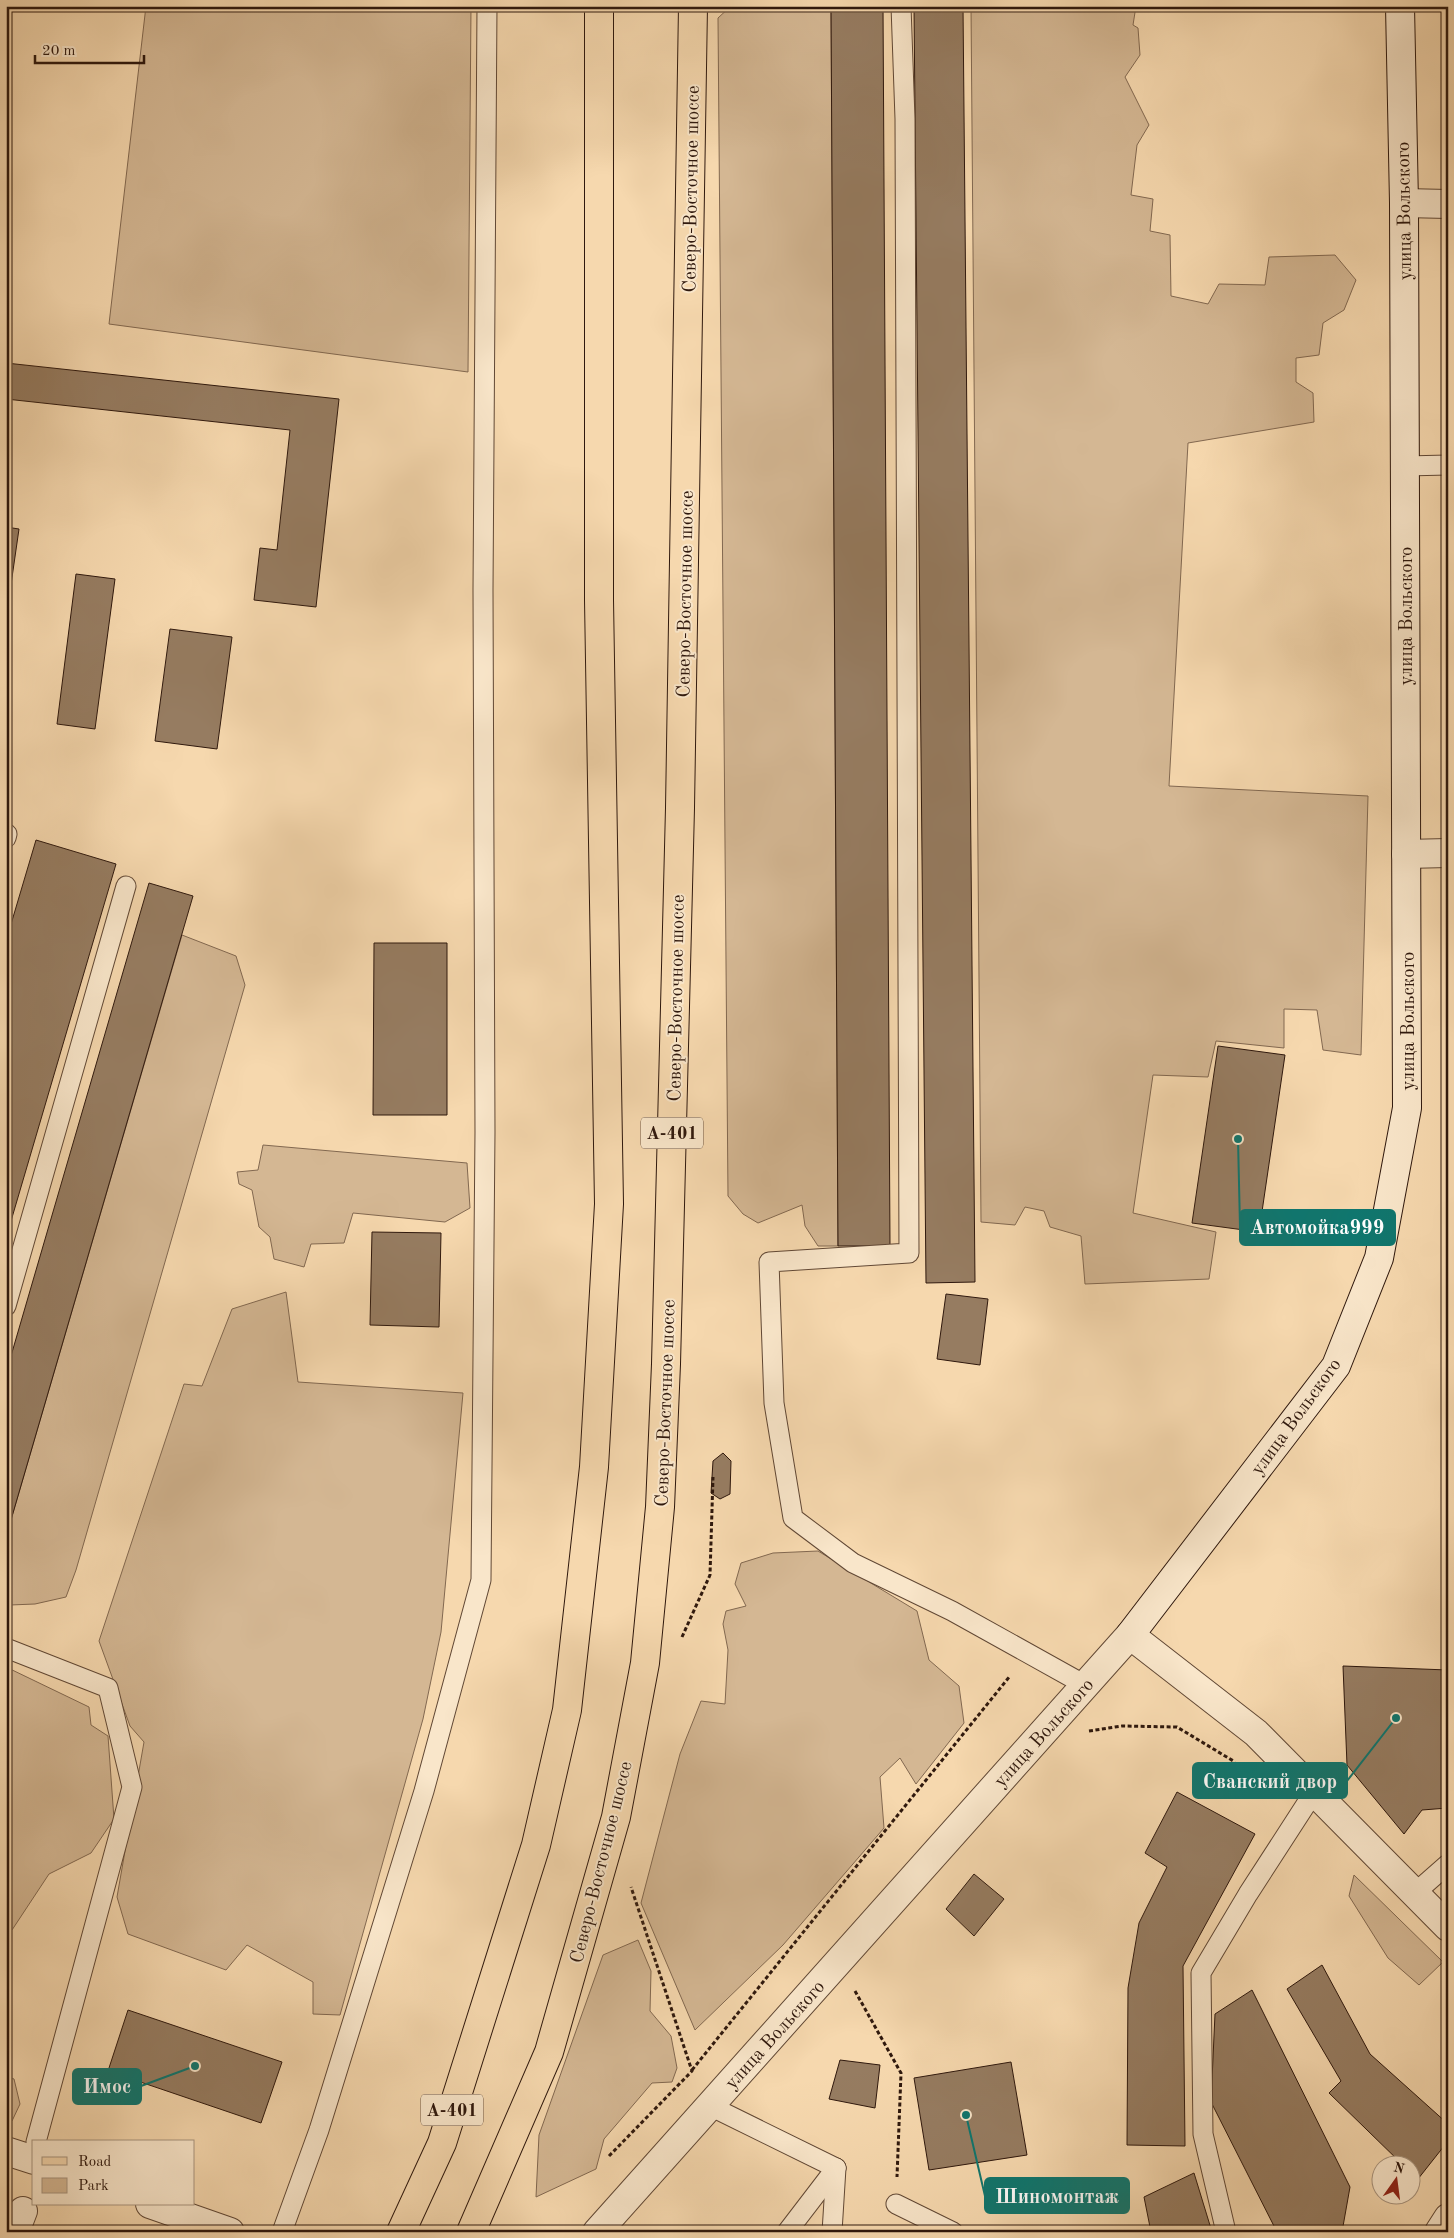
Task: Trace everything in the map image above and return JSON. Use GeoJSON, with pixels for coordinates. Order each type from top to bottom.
{"type":"FeatureCollection","features":[{"type":"Feature","properties":{"kind":"main road","name":"А-401"},"geometry":{"type":"LineString","coordinates":[[401,2232],[442,2143],[536,1845],[567,1710],[594,1467],[609,1204],[598,600],[599,6]]}},
{"type":"Feature","properties":{"kind":"main road","name":"Северо-Восточное шоссе"},"geometry":{"type":"LineString","coordinates":[[471,2232],[549,2052],[616,1817],[645,1663],[657,1536],[666,1364],[680,808],[693,6]]}},
{"type":"Feature","properties":{"kind":"main road","name":"улица Вольского"},"geometry":{"type":"LineString","coordinates":[[598,2232],[1130,1635],[1336,1366],[1379,1258],[1407,1108],[1404,204],[1400,6]]}},
{"type":"Feature","properties":{"kind":"main road"},"geometry":{"type":"LineString","coordinates":[[1404,204],[1448,204]]}},
{"type":"Feature","properties":{"kind":"main road"},"geometry":{"type":"LineString","coordinates":[[1406,854],[1448,853]]}},
{"type":"Feature","properties":{"kind":"main road"},"geometry":{"type":"LineString","coordinates":[[1130,1635],[1256,1733],[1448,1926]]}},
{"type":"Feature","properties":{"kind":"main road"},"geometry":{"type":"LineString","coordinates":[[156,2206],[230,2232]]}},
{"type":"Feature","properties":{"kind":"main road"},"geometry":{"type":"LineString","coordinates":[[1439,2232],[1448,2218]]}},
{"type":"Feature","properties":{"kind":"lane"},"geometry":{"type":"LineString","coordinates":[[282,2232],[320,2130],[421,1801],[480,1580],[485,1132],[483,580],[487,6]]}},
{"type":"Feature","properties":{"kind":"lane"},"geometry":{"type":"LineString","coordinates":[[901,6],[905,139],[909,1253],[769,1262],[774,1403],[793,1518],[853,1563],[952,1611],[1085,1685]]}},
{"type":"Feature","properties":{"kind":"lane"},"geometry":{"type":"LineString","coordinates":[[1405,466],[1448,465]]}},
{"type":"Feature","properties":{"kind":"lane"},"geometry":{"type":"LineString","coordinates":[[6,1306],[126,886]]}},
{"type":"Feature","properties":{"kind":"lane"},"geometry":{"type":"LineString","coordinates":[[6,1648],[108,1688],[132,1787],[28,2152]]}},
{"type":"Feature","properties":{"kind":"lane"},"geometry":{"type":"LineString","coordinates":[[1226,2232],[1202,2134],[1201,1973],[1248,1894],[1314,1792]]}},
{"type":"Feature","properties":{"kind":"lane"},"geometry":{"type":"LineString","coordinates":[[1415,1893],[1448,1864]]}},
{"type":"Feature","properties":{"kind":"lane"},"geometry":{"type":"LineString","coordinates":[[710,2106],[836,2168]]}},
{"type":"Feature","properties":{"kind":"lane"},"geometry":{"type":"LineString","coordinates":[[787,2232],[836,2168]]}},
{"type":"Feature","properties":{"kind":"lane"},"geometry":{"type":"LineString","coordinates":[[832,2232],[836,2168]]}},
{"type":"Feature","properties":{"kind":"lane"},"geometry":{"type":"LineString","coordinates":[[896,2204],[953,2232]]}},
{"type":"Feature","properties":{"kind":"path"},"geometry":{"type":"LineString","coordinates":[[680,1646],[710,1575],[713,1477]]}},
{"type":"Feature","properties":{"kind":"path"},"geometry":{"type":"LineString","coordinates":[[609,2156],[692,2071],[1013,1672]]}},
{"type":"Feature","properties":{"kind":"path"},"geometry":{"type":"LineString","coordinates":[[1065,1708],[1098,1730]]}},
{"type":"Feature","properties":{"kind":"path"},"geometry":{"type":"LineString","coordinates":[[1085,1732],[1122,1726],[1177,1727],[1238,1764]]}},
{"type":"Feature","properties":{"kind":"path"},"geometry":{"type":"LineString","coordinates":[[629,1881],[692,2071]]}},
{"type":"Feature","properties":{"kind":"path"},"geometry":{"type":"LineString","coordinates":[[838,1962],[901,2073],[896,2204]]}},
{"type":"Feature","properties":{"kind":"green space"},"geometry":{"type":"Polygon","coordinates":[[[146,6],[471,6],[468,372],[109,324],[146,6]]]}},
{"type":"Feature","properties":{"kind":"green space"},"geometry":{"type":"Polygon","coordinates":[[[731,6],[831,6],[838,1246],[818,1246],[805,1226],[802,1205],[758,1223],[743,1214],[728,1196],[718,18],[731,6]]]}},
{"type":"Feature","properties":{"kind":"green space"},"geometry":{"type":"Polygon","coordinates":[[[971,6],[1136,6],[1133,25],[1138,28],[1140,55],[1125,77],[1149,125],[1137,145],[1131,195],[1153,199],[1150,231],[1170,235],[1171,296],[1208,304],[1219,284],[1265,285],[1269,257],[1335,255],[1356,280],[1344,310],[1323,323],[1319,355],[1296,358],[1296,382],[1313,393],[1314,422],[1188,443],[1169,786],[1368,796],[1361,1055],[1323,1050],[1317,1010],[1284,1009],[1284,1048],[1216,1041],[1208,1077],[1153,1075],[1133,1213],[1216,1232],[1209,1279],[1085,1284],[1081,1236],[1050,1227],[1044,1211],[1025,1207],[1015,1225],[981,1222],[971,6]]]}},
{"type":"Feature","properties":{"kind":"green space"},"geometry":{"type":"Polygon","coordinates":[[[182,935],[236,956],[245,985],[76,1570],[66,1597],[35,1604],[6,1604],[6,1537],[182,935]]]}},
{"type":"Feature","properties":{"kind":"green space"},"geometry":{"type":"Polygon","coordinates":[[[263,1145],[467,1163],[470,1208],[445,1222],[353,1213],[344,1243],[311,1244],[304,1267],[274,1259],[270,1237],[259,1227],[252,1190],[239,1184],[237,1172],[258,1170],[263,1145]]]}},
{"type":"Feature","properties":{"kind":"green space"},"geometry":{"type":"Polygon","coordinates":[[[286,1292],[298,1382],[463,1393],[441,1632],[423,1719],[340,2015],[313,2014],[313,1982],[247,1945],[226,1970],[128,1934],[117,1897],[144,1742],[130,1726],[99,1641],[184,1384],[202,1386],[232,1309],[286,1292]]]}},
{"type":"Feature","properties":{"kind":"green space"},"geometry":{"type":"Polygon","coordinates":[[[818,1551],[917,1611],[929,1660],[959,1686],[964,1723],[916,1784],[900,1758],[880,1777],[884,1828],[783,1945],[695,2030],[641,1903],[680,1754],[701,1701],[725,1704],[728,1650],[723,1624],[726,1611],[746,1606],[735,1584],[741,1563],[773,1553],[818,1551]]]}},
{"type":"Feature","properties":{"kind":"green space"},"geometry":{"type":"Polygon","coordinates":[[[6,1667],[89,1707],[91,1725],[108,1736],[114,1819],[91,1853],[49,1874],[12,1930],[6,1932],[6,1667]]]}},
{"type":"Feature","properties":{"kind":"green space"},"geometry":{"type":"Polygon","coordinates":[[[1354,1875],[1443,1962],[1419,1985],[1388,1958],[1349,1896],[1354,1875]]]}},
{"type":"Feature","properties":{"kind":"green space"},"geometry":{"type":"Polygon","coordinates":[[[638,1940],[651,1971],[650,2011],[671,2036],[677,2068],[672,2082],[652,2083],[604,2139],[596,2169],[536,2197],[539,2135],[603,1955],[638,1940]]]}},
{"type":"Feature","properties":{"kind":"green space"},"geometry":{"type":"Polygon","coordinates":[[[6,2076],[14,2079],[20,2104],[12,2121],[6,2118],[6,2076]]]}},
{"type":"Feature","properties":{"kind":"building"},"geometry":{"type":"Polygon","coordinates":[[[831,6],[883,6],[890,1246],[838,1246],[831,6]]]}},
{"type":"Feature","properties":{"kind":"building"},"geometry":{"type":"Polygon","coordinates":[[[914,6],[963,6],[975,1282],[926,1283],[914,6]]]}},
{"type":"Feature","properties":{"kind":"building"},"geometry":{"type":"Polygon","coordinates":[[[6,363],[339,399],[316,607],[254,600],[260,548],[277,550],[290,430],[6,399],[6,363]]]}},
{"type":"Feature","properties":{"kind":"building"},"geometry":{"type":"Polygon","coordinates":[[[6,527],[19,529],[6,619],[6,527]]]}},
{"type":"Feature","properties":{"kind":"building"},"geometry":{"type":"Polygon","coordinates":[[[76,574],[115,579],[95,729],[57,724],[76,574]]]}},
{"type":"Feature","properties":{"kind":"building"},"geometry":{"type":"Polygon","coordinates":[[[170,629],[232,637],[217,749],[155,741],[170,629]]]}},
{"type":"Feature","properties":{"kind":"building"},"geometry":{"type":"Polygon","coordinates":[[[36,840],[116,864],[6,1238],[6,941],[36,840]]]}},
{"type":"Feature","properties":{"kind":"building"},"geometry":{"type":"Polygon","coordinates":[[[149,883],[193,896],[6,1537],[6,1373],[149,883]]]}},
{"type":"Feature","properties":{"kind":"building"},"geometry":{"type":"Polygon","coordinates":[[[374,943],[447,943],[447,1115],[373,1115],[374,943]]]}},
{"type":"Feature","properties":{"kind":"building"},"geometry":{"type":"Polygon","coordinates":[[[1218,1046],[1285,1055],[1259,1232],[1192,1223],[1218,1046]]]}},
{"type":"Feature","properties":{"kind":"building"},"geometry":{"type":"Polygon","coordinates":[[[372,1232],[441,1233],[439,1327],[370,1325],[372,1232]]]}},
{"type":"Feature","properties":{"kind":"building"},"geometry":{"type":"Polygon","coordinates":[[[946,1294],[988,1299],[980,1365],[937,1359],[946,1294]]]}},
{"type":"Feature","properties":{"kind":"building"},"geometry":{"type":"Polygon","coordinates":[[[723,1453],[731,1461],[730,1494],[720,1499],[711,1493],[713,1461],[723,1453]]]}},
{"type":"Feature","properties":{"kind":"building"},"geometry":{"type":"Polygon","coordinates":[[[1343,1666],[1448,1670],[1448,1808],[1422,1810],[1404,1834],[1347,1765],[1343,1666]]]}},
{"type":"Feature","properties":{"kind":"building"},"geometry":{"type":"Polygon","coordinates":[[[1177,1792],[1255,1834],[1183,1966],[1185,2146],[1127,2145],[1128,1988],[1139,1923],[1167,1867],[1145,1853],[1177,1792]]]}},
{"type":"Feature","properties":{"kind":"building"},"geometry":{"type":"Polygon","coordinates":[[[974,1874],[1004,1899],[974,1936],[946,1909],[974,1874]]]}},
{"type":"Feature","properties":{"kind":"building"},"geometry":{"type":"Polygon","coordinates":[[[1322,1965],[1370,2054],[1448,2124],[1448,2141],[1422,2174],[1422,2156],[1394,2156],[1329,2093],[1341,2081],[1287,1989],[1322,1965]]]}},
{"type":"Feature","properties":{"kind":"building"},"geometry":{"type":"Polygon","coordinates":[[[1252,1990],[1350,2187],[1342,2232],[1277,2232],[1211,2102],[1215,2014],[1252,1990]]]}},
{"type":"Feature","properties":{"kind":"building"},"geometry":{"type":"Polygon","coordinates":[[[128,2010],[282,2062],[261,2123],[108,2071],[128,2010]]]}},
{"type":"Feature","properties":{"kind":"building"},"geometry":{"type":"Polygon","coordinates":[[[840,2060],[880,2065],[875,2108],[829,2099],[840,2060]]]}},
{"type":"Feature","properties":{"kind":"building"},"geometry":{"type":"Polygon","coordinates":[[[1011,2062],[1027,2155],[929,2170],[914,2078],[1011,2062]]]}},
{"type":"Feature","properties":{"kind":"building"},"geometry":{"type":"Polygon","coordinates":[[[1194,2173],[1212,2232],[1151,2232],[1144,2197],[1194,2173]]]}},
{"type":"Feature","properties":{"kind":"place","name":"Автомойка999"},"geometry":{"type":"Point","coordinates":[1238,1139]}},
{"type":"Feature","properties":{"kind":"place","name":"Сванский двор"},"geometry":{"type":"Point","coordinates":[1396,1718]}},
{"type":"Feature","properties":{"kind":"place","name":"Имос"},"geometry":{"type":"Point","coordinates":[195,2066]}},
{"type":"Feature","properties":{"kind":"place","name":"Шиномонтаж"},"geometry":{"type":"Point","coordinates":[966,2115]}}]}
